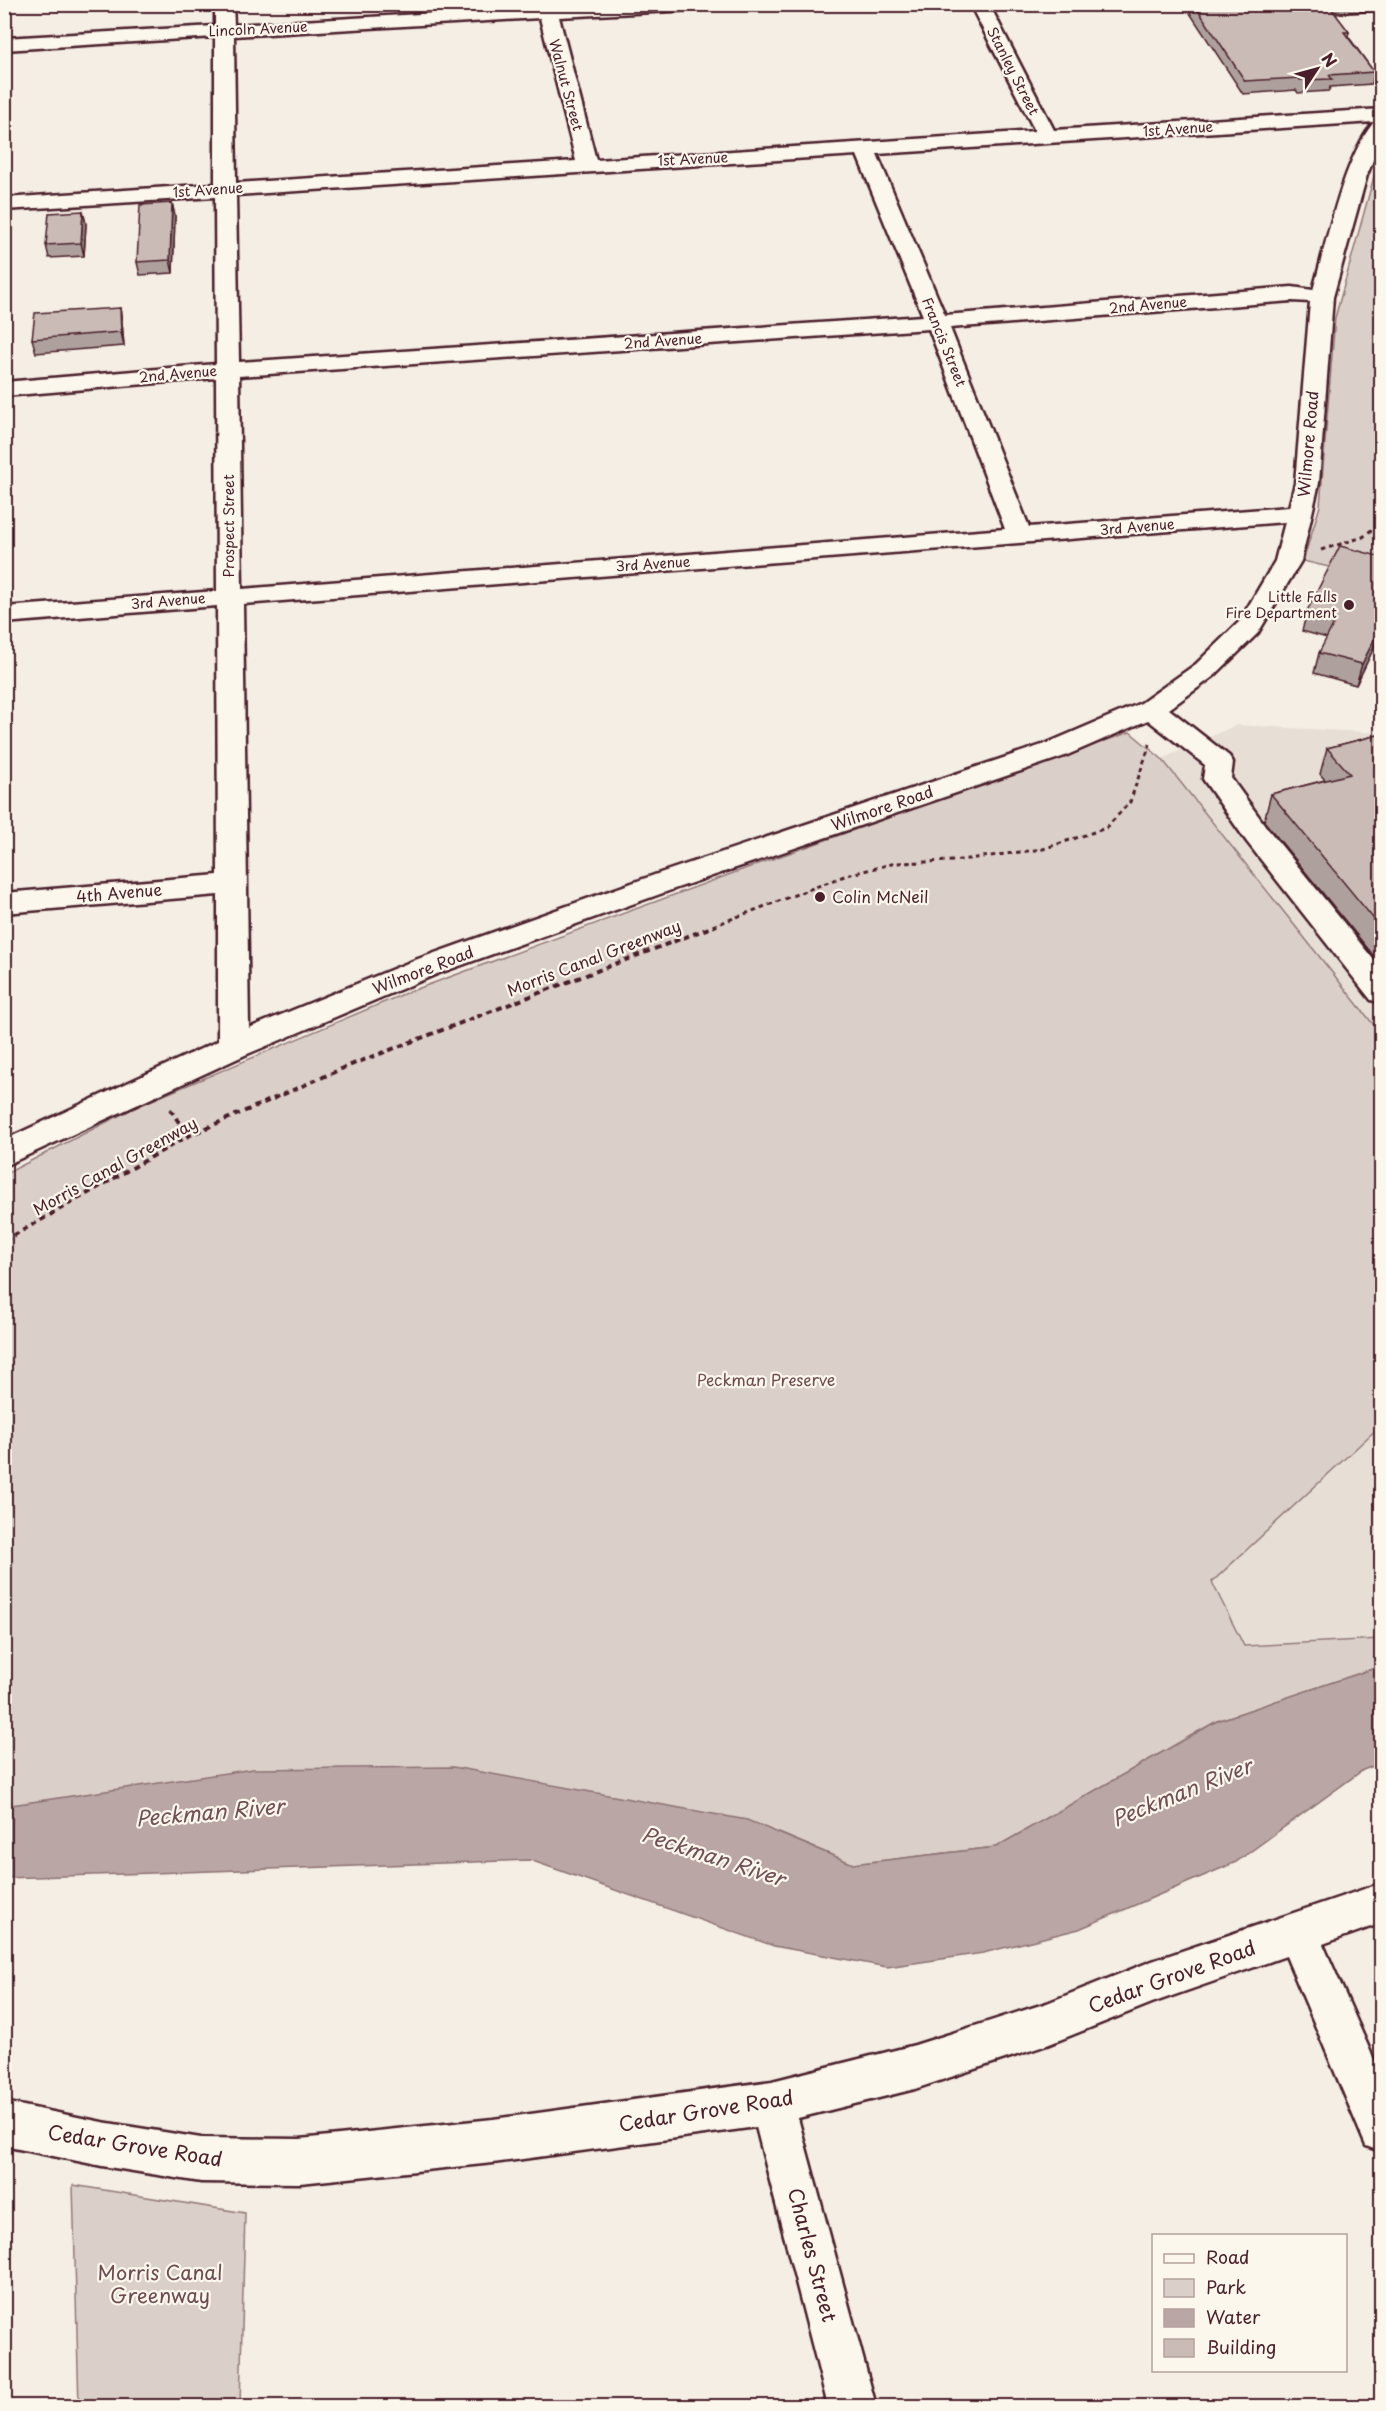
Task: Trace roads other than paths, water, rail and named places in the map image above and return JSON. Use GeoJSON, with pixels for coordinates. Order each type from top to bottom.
{"type":"FeatureCollection","features":[{"type":"Feature","properties":{"kind":"street","name":"Prospect Street"},"geometry":{"type":"LineString","coordinates":[[224,4],[234,1047]]}},
{"type":"Feature","properties":{"kind":"street","name":"Lincoln Avenue"},"geometry":{"type":"LineString","coordinates":[[4,44],[546,9],[691,4]]}},
{"type":"Feature","properties":{"kind":"street","name":"Stanley Street"},"geometry":{"type":"LineString","coordinates":[[979,4],[1048,138]]}},
{"type":"Feature","properties":{"kind":"street","name":"Walnut Street"},"geometry":{"type":"LineString","coordinates":[[546,9],[587,165]]}},
{"type":"Feature","properties":{"kind":"street","name":"1st Avenue"},"geometry":{"type":"LineString","coordinates":[[4,204],[1382,115]]}},
{"type":"Feature","properties":{"kind":"street","name":"Wilmore Road"},"geometry":{"type":"LineString","coordinates":[[4,1154],[234,1047],[426,967],[667,881],[1159,716],[1249,627],[1288,561],[1307,483],[1322,297],[1357,175],[1370,139],[1382,124]]}},
{"type":"Feature","properties":{"kind":"street","name":"Francis Street"},"geometry":{"type":"LineString","coordinates":[[865,150],[937,322],[1020,536]]}},
{"type":"Feature","properties":{"kind":"street","name":"2nd Avenue"},"geometry":{"type":"LineString","coordinates":[[4,389],[228,370],[937,322],[1292,294],[1322,297]]}},
{"type":"Feature","properties":{"kind":"street","name":"3rd Avenue"},"geometry":{"type":"LineString","coordinates":[[4,615],[1301,513]]}},
{"type":"Feature","properties":{"kind":"street"},"geometry":{"type":"LineString","coordinates":[[1159,716],[1219,762],[1217,779],[1257,835],[1382,992]]}},
{"type":"Feature","properties":{"kind":"street","name":"4th Avenue"},"geometry":{"type":"LineString","coordinates":[[4,903],[233,884]]}},
{"type":"Feature","properties":{"kind":"street","name":"Cedar Grove Road"},"geometry":{"type":"LineString","coordinates":[[4,2124],[102,2145],[201,2160],[300,2161],[494,2141],[772,2103],[915,2067],[1047,2024],[1152,1982],[1382,1903]]}},
{"type":"Feature","properties":{"kind":"street"},"geometry":{"type":"LineString","coordinates":[[1296,1931],[1382,2130]]}},
{"type":"Feature","properties":{"kind":"street","name":"Charles Street"},"geometry":{"type":"LineString","coordinates":[[772,2103],[852,2406]]}},
{"type":"Feature","properties":{"kind":"water","name":"Peckman River"},"geometry":{"type":"Polygon","coordinates":[[[1381,1666],[1381,1763],[1363,1770],[1236,1862],[1079,1929],[983,1953],[887,1967],[774,1946],[530,1860],[5,1878],[5,1806],[253,1769],[453,1767],[747,1820],[853,1864],[996,1847],[1217,1721],[1381,1666]]]}},
{"type":"Feature","properties":{"kind":"place","name":"Little Falls Fire Department"},"geometry":{"type":"Point","coordinates":[1349,605]}},
{"type":"Feature","properties":{"kind":"place","name":"Colin McNeil"},"geometry":{"type":"Point","coordinates":[820,897]}},
{"type":"Feature","properties":{"kind":"park label","name":"Peckman Preserve"},"geometry":{"type":"Point","coordinates":[766,1380]}},
{"type":"Feature","properties":{"kind":"park label","name":"Morris Canal Greenway"},"geometry":{"type":"Point","coordinates":[160,2284]}}]}
